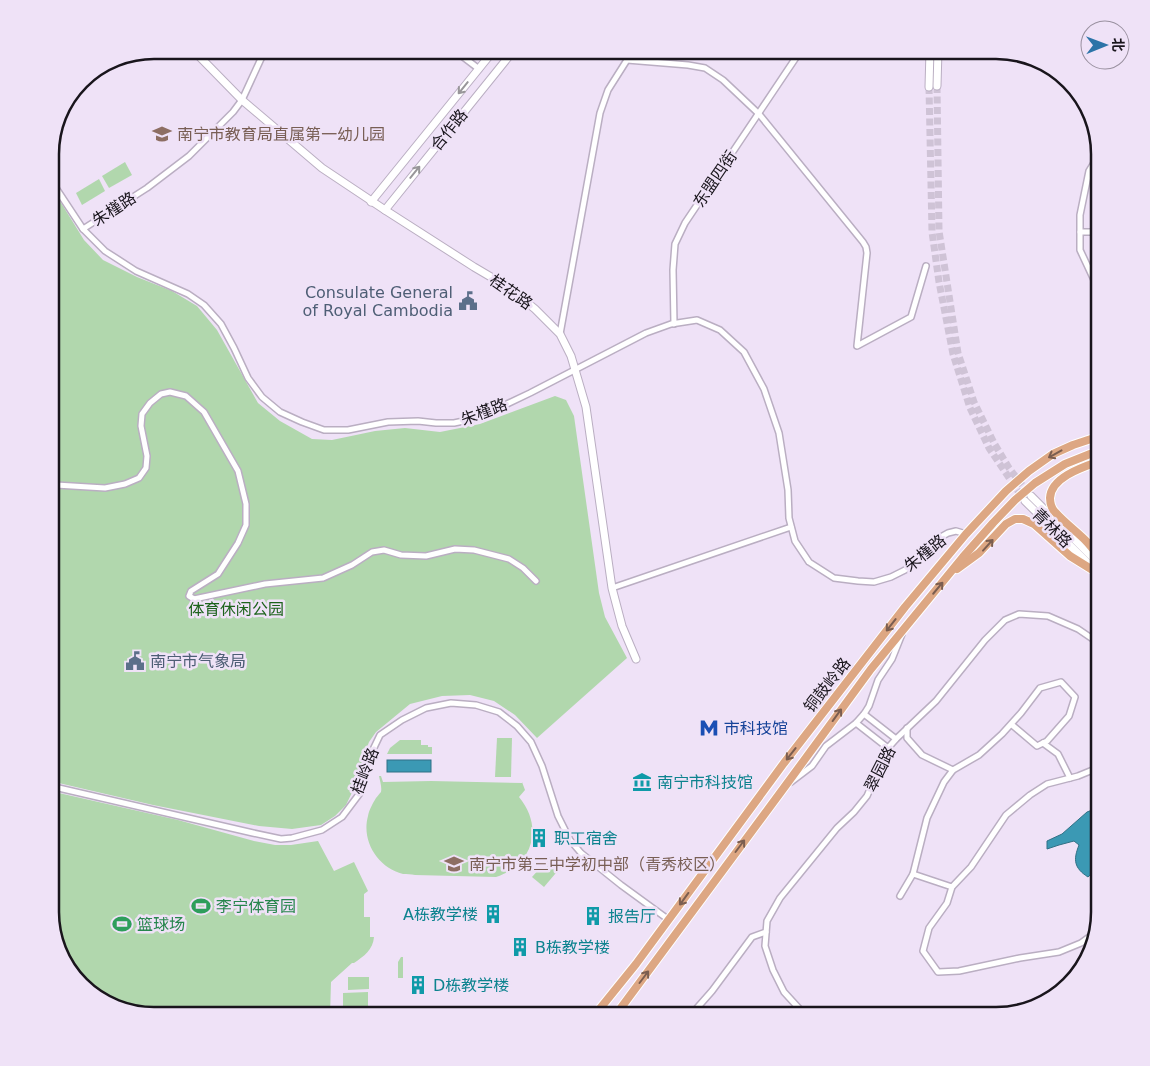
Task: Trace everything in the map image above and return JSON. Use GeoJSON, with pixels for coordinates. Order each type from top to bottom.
{"type":"FeatureCollection","features":[{"type":"Feature","properties":{"kind":"main road","name":"铜鼓岭路"},"geometry":{"type":"LineString","coordinates":[[601,1007],[636,964],[790,755],[905,607],[966,534],[1006,491],[1029,471],[1053,454],[1091,439]]}},
{"type":"Feature","properties":{"kind":"main road","name":"铜鼓岭路"},"geometry":{"type":"LineString","coordinates":[[622,1007],[871,669],[949,574],[993,523],[1035,483],[1065,464],[1091,454]]}},
{"type":"Feature","properties":{"kind":"main road"},"geometry":{"type":"LineString","coordinates":[[1091,465],[1077,470],[1057,482],[1050,493],[1050,504],[1054,511],[1091,546]]}},
{"type":"Feature","properties":{"kind":"main road"},"geometry":{"type":"LineString","coordinates":[[949,574],[979,554],[1006,524],[1019,519],[1031,521],[1070,556],[1091,569]]}},
{"type":"Feature","properties":{"kind":"main road"},"geometry":{"type":"LineString","coordinates":[[702,873],[714,882]]}},
{"type":"Feature","properties":{"kind":"street","name":"桂花路"},"geometry":{"type":"LineString","coordinates":[[202,59],[242,100],[322,168],[371,202],[508,287],[535,309],[560,334],[576,370],[586,407],[612,588],[622,626],[636,659]]}},
{"type":"Feature","properties":{"kind":"street","name":"朱槿路"},"geometry":{"type":"LineString","coordinates":[[261,59],[242,100],[233,112],[189,156],[147,188],[83,228],[105,251],[136,271],[188,294],[204,305],[221,324],[248,378],[262,397],[280,412],[324,430],[348,430],[388,422],[454,423],[473,419],[576,370],[646,333],[674,324],[697,320],[720,330],[744,352],[764,388],[779,433],[788,490],[788,518],[795,541],[808,562],[834,578],[858,582],[874,582],[905,570],[939,538],[948,533],[956,531],[966,534]]}},
{"type":"Feature","properties":{"kind":"street"},"geometry":{"type":"LineString","coordinates":[[465,59],[478,69]]}},
{"type":"Feature","properties":{"kind":"street"},"geometry":{"type":"LineString","coordinates":[[371,202],[486,59]]}},
{"type":"Feature","properties":{"kind":"street","name":"合作路"},"geometry":{"type":"LineString","coordinates":[[385,210],[507,59]]}},
{"type":"Feature","properties":{"kind":"street","name":"东盟四街"},"geometry":{"type":"LineString","coordinates":[[674,324],[673,270],[675,244],[685,223],[795,59]]}},
{"type":"Feature","properties":{"kind":"street"},"geometry":{"type":"LineString","coordinates":[[929,87],[930,59]]}},
{"type":"Feature","properties":{"kind":"street"},"geometry":{"type":"LineString","coordinates":[[937,86],[938,59]]}},
{"type":"Feature","properties":{"kind":"street"},"geometry":{"type":"LineString","coordinates":[[560,334],[600,113],[608,90],[627,60],[705,68],[723,80],[758,114],[866,247],[867,253],[857,346],[911,317],[926,266]]}},
{"type":"Feature","properties":{"kind":"street"},"geometry":{"type":"LineString","coordinates":[[1091,168],[1080,215],[1080,250],[1091,273]]}},
{"type":"Feature","properties":{"kind":"street"},"geometry":{"type":"LineString","coordinates":[[59,192],[83,228]]}},
{"type":"Feature","properties":{"kind":"street"},"geometry":{"type":"LineString","coordinates":[[1080,232],[1091,232]]}},
{"type":"Feature","properties":{"kind":"street"},"geometry":{"type":"LineString","coordinates":[[59,485],[104,488],[125,484],[140,478],[146,468],[147,456],[141,426],[142,414],[150,403],[161,394],[170,392],[186,396],[204,412],[238,471],[246,504],[246,525],[238,543],[218,574],[191,591],[189,596],[194,599],[265,584],[323,578],[352,565],[372,552],[384,550],[401,554],[426,556],[455,549],[474,550],[509,559],[523,568],[536,581]]}},
{"type":"Feature","properties":{"kind":"street","name":"青林路"},"geometry":{"type":"LineString","coordinates":[[1091,557],[1028,498],[1091,565]]}},
{"type":"Feature","properties":{"kind":"street"},"geometry":{"type":"LineString","coordinates":[[612,588],[791,527]]}},
{"type":"Feature","properties":{"kind":"street","name":"翠园路"},"geometry":{"type":"LineString","coordinates":[[798,1007],[784,992],[773,970],[765,946],[767,921],[780,898],[837,828],[867,796],[888,748],[936,701],[985,640],[1005,620],[1019,614],[1048,616],[1078,629],[1091,638]]}},
{"type":"Feature","properties":{"kind":"street"},"geometry":{"type":"LineString","coordinates":[[786,785],[812,766],[826,746],[856,723],[864,714],[878,680],[892,659],[904,629]]}},
{"type":"Feature","properties":{"kind":"street"},"geometry":{"type":"LineString","coordinates":[[900,896],[913,874],[927,818],[944,782],[953,770],[979,755],[1011,724],[1040,688],[1061,682],[1075,697],[1070,716],[1048,741],[1037,746],[1011,724]]}},
{"type":"Feature","properties":{"kind":"street","name":"桂岭路"},"geometry":{"type":"LineString","coordinates":[[59,788],[281,839],[292,838],[322,830],[342,817],[360,793],[369,758],[380,735],[402,720],[426,708],[451,703],[476,705],[499,712],[517,726],[531,742],[542,766],[558,816],[570,840],[581,853],[668,920]]}},
{"type":"Feature","properties":{"kind":"street"},"geometry":{"type":"LineString","coordinates":[[864,714],[896,739]]}},
{"type":"Feature","properties":{"kind":"street"},"geometry":{"type":"LineString","coordinates":[[856,723],[888,748]]}},
{"type":"Feature","properties":{"kind":"street"},"geometry":{"type":"LineString","coordinates":[[907,728],[906,738],[922,755],[953,770]]}},
{"type":"Feature","properties":{"kind":"street"},"geometry":{"type":"LineString","coordinates":[[1043,743],[1058,754],[1070,778]]}},
{"type":"Feature","properties":{"kind":"street"},"geometry":{"type":"LineString","coordinates":[[1087,939],[1082,943],[1059,952],[959,971],[938,972],[923,951],[929,928],[947,903],[952,887],[971,866],[1006,815],[1047,784],[1091,771]]}},
{"type":"Feature","properties":{"kind":"street"},"geometry":{"type":"LineString","coordinates":[[913,874],[952,887]]}},
{"type":"Feature","properties":{"kind":"street"},"geometry":{"type":"LineString","coordinates":[[698,1007],[752,937],[766,932]]}},
{"type":"Feature","properties":{"kind":"green space"},"geometry":{"type":"Polygon","coordinates":[[[125,162],[132,175],[109,188],[102,176],[125,162]]]}},
{"type":"Feature","properties":{"kind":"green space"},"geometry":{"type":"Polygon","coordinates":[[[99,179],[105,191],[82,205],[76,193],[99,179]]]}},
{"type":"Feature","properties":{"kind":"green space","name":"体育休闲公园"},"geometry":{"type":"Polygon","coordinates":[[[59,200],[84,240],[103,260],[137,277],[172,291],[197,306],[217,330],[258,403],[280,421],[312,439],[332,440],[375,431],[405,428],[440,432],[480,424],[555,396],[566,400],[574,416],[599,593],[605,617],[627,658],[537,738],[515,715],[494,701],[470,695],[442,696],[410,704],[376,732],[369,742],[358,780],[346,805],[335,816],[321,825],[292,829],[259,826],[153,805],[59,783],[59,200]]]}},
{"type":"Feature","properties":{"kind":"green space"},"geometry":{"type":"Polygon","coordinates":[[[497,738],[512,738],[511,777],[495,777],[497,738]]]}},
{"type":"Feature","properties":{"kind":"green space"},"geometry":{"type":"Polygon","coordinates":[[[400,740],[421,740],[421,745],[432,747],[432,754],[387,754],[390,748],[400,740]]]}},
{"type":"Feature","properties":{"kind":"green space"},"geometry":{"type":"Polygon","coordinates":[[[379,776],[381,776],[383,782],[522,782],[525,790],[519,797],[527,809],[531,820],[531,844],[519,864],[496,877],[415,875],[394,871],[379,860],[369,844],[367,835],[366,825],[369,811],[381,792],[379,776]]]}},
{"type":"Feature","properties":{"kind":"green space","name":"李宁体育园"},"geometry":{"type":"Polygon","coordinates":[[[59,793],[178,820],[275,845],[318,841],[334,871],[354,862],[368,891],[364,894],[364,917],[370,917],[370,937],[374,937],[372,946],[367,952],[331,982],[330,1007],[154,1007],[123,1002],[101,991],[82,975],[66,949],[62,937],[59,919],[59,793]]]}},
{"type":"Feature","properties":{"kind":"green space"},"geometry":{"type":"Polygon","coordinates":[[[550,857],[561,867],[544,887],[532,877],[550,857]]]}},
{"type":"Feature","properties":{"kind":"green space"},"geometry":{"type":"Polygon","coordinates":[[[403,957],[403,978],[398,978],[398,962],[403,957]]]}},
{"type":"Feature","properties":{"kind":"green space"},"geometry":{"type":"Polygon","coordinates":[[[348,977],[369,977],[369,989],[348,990],[348,977]]]}},
{"type":"Feature","properties":{"kind":"green space"},"geometry":{"type":"Polygon","coordinates":[[[368,992],[368,1007],[343,1007],[343,993],[368,992]]]}},
{"type":"Feature","properties":{"kind":"water"},"geometry":{"type":"Polygon","coordinates":[[[387,760],[431,760],[431,772],[387,772],[387,760]]]}},
{"type":"Feature","properties":{"kind":"water"},"geometry":{"type":"Polygon","coordinates":[[[1091,810],[1091,874],[1088,877],[1077,867],[1076,855],[1079,845],[1074,841],[1047,849],[1047,841],[1062,834],[1091,810]]]}},
{"type":"Feature","properties":{"kind":"tunnel"},"geometry":{"type":"LineString","coordinates":[[937,86],[939,231],[958,353],[974,402],[994,443],[1009,468],[1029,494]]}},
{"type":"Feature","properties":{"kind":"tunnel"},"geometry":{"type":"LineString","coordinates":[[929,87],[932,232],[939,282],[953,354],[970,408],[989,448],[1024,500]]}},
{"type":"Feature","properties":{"kind":"place","name":"南宁市教育局直属第一幼儿园"},"geometry":{"type":"Point","coordinates":[162,134]}},
{"type":"Feature","properties":{"kind":"place","name":"Consulate General of Royal Cambodia"},"geometry":{"type":"Point","coordinates":[468,301]}},
{"type":"Feature","properties":{"kind":"place","name":"南宁市气象局"},"geometry":{"type":"Point","coordinates":[135,661]}},
{"type":"Feature","properties":{"kind":"place","name":"市科技馆"},"geometry":{"type":"Point","coordinates":[709,728]}},
{"type":"Feature","properties":{"kind":"place","name":"南宁市科技馆"},"geometry":{"type":"Point","coordinates":[642,782]}},
{"type":"Feature","properties":{"kind":"place","name":"职工宿舍"},"geometry":{"type":"Point","coordinates":[539,838]}},
{"type":"Feature","properties":{"kind":"place","name":"南宁市第三中学初中部（青秀校区）"},"geometry":{"type":"Point","coordinates":[454,864]}},
{"type":"Feature","properties":{"kind":"place","name":"李宁体育园"},"geometry":{"type":"Point","coordinates":[201,906]}},
{"type":"Feature","properties":{"kind":"place","name":"A栋教学楼"},"geometry":{"type":"Point","coordinates":[493,914]}},
{"type":"Feature","properties":{"kind":"place","name":"报告厅"},"geometry":{"type":"Point","coordinates":[593,916]}},
{"type":"Feature","properties":{"kind":"place","name":"篮球场"},"geometry":{"type":"Point","coordinates":[122,924]}},
{"type":"Feature","properties":{"kind":"place","name":"B栋教学楼"},"geometry":{"type":"Point","coordinates":[520,947]}},
{"type":"Feature","properties":{"kind":"place","name":"D栋教学楼"},"geometry":{"type":"Point","coordinates":[418,985]}}]}
